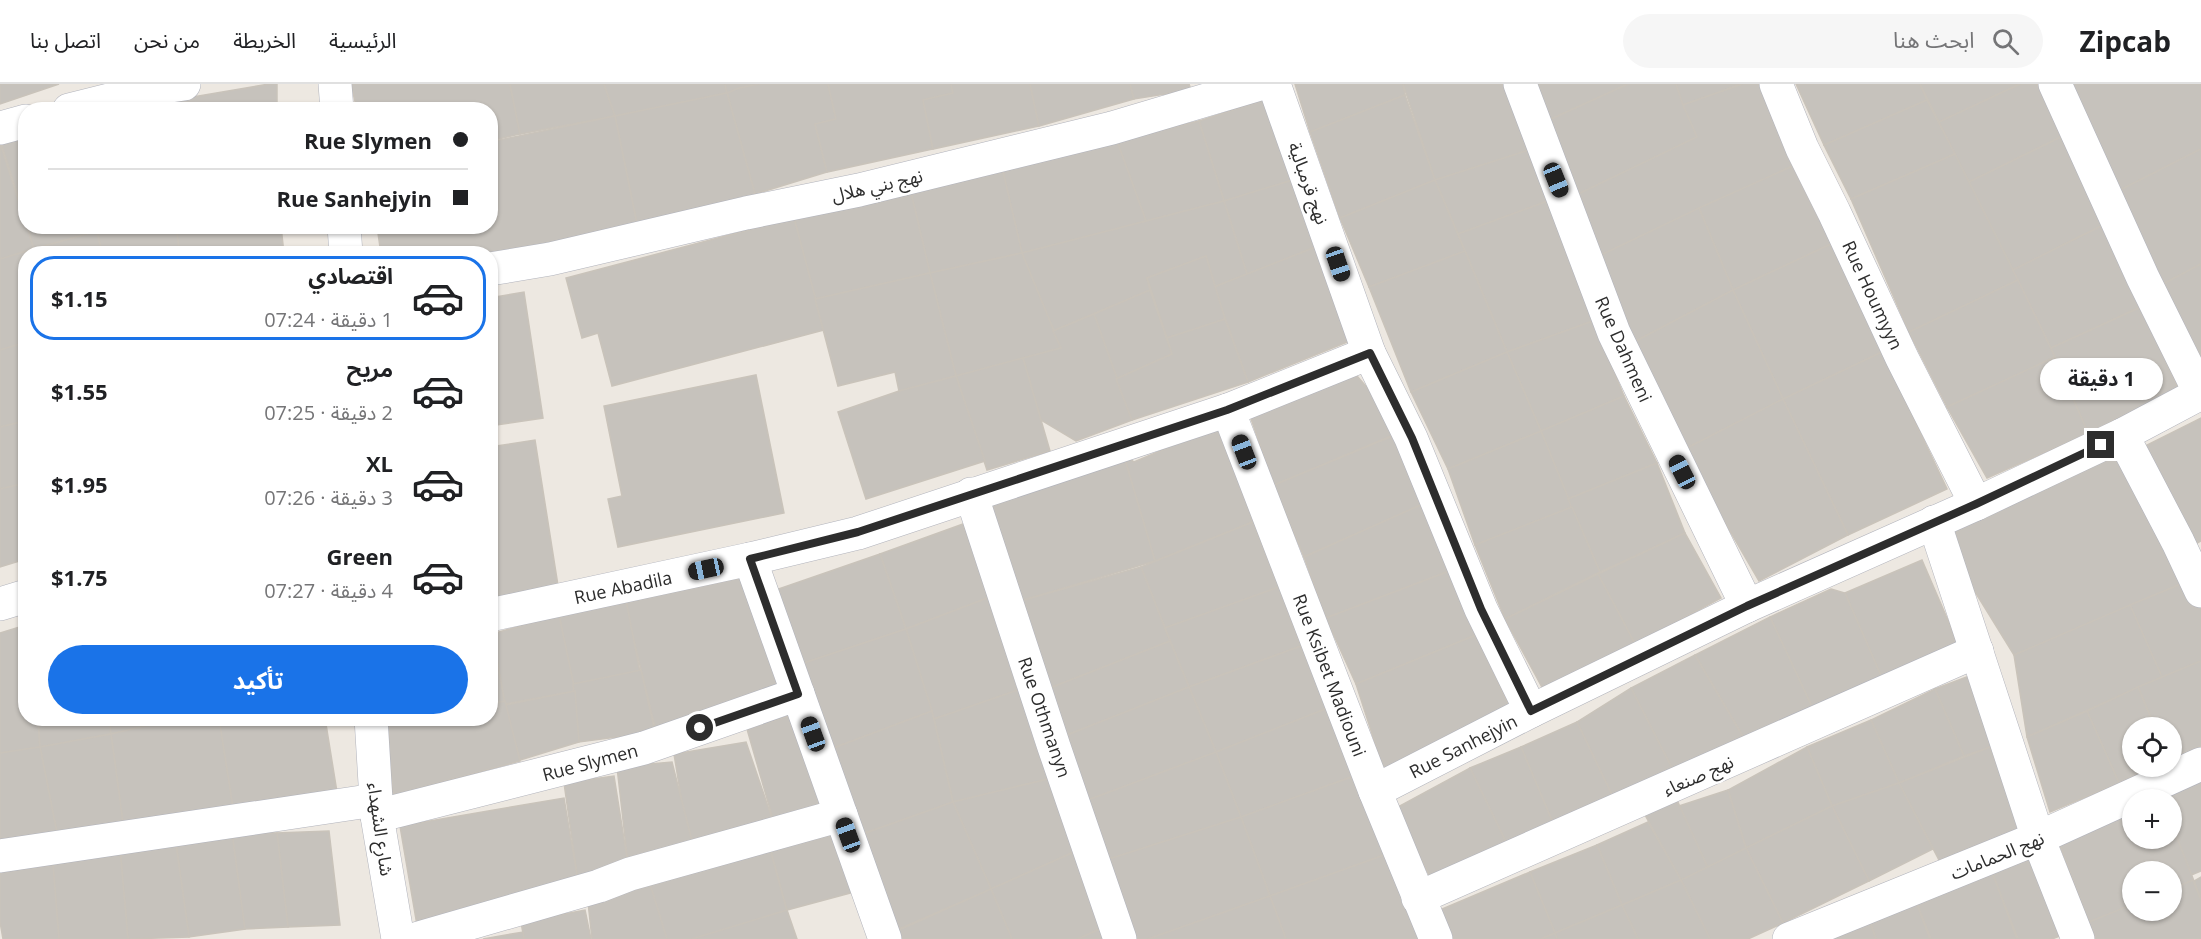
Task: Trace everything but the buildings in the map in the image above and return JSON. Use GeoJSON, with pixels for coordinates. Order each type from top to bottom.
{"type":"FeatureCollection","features":[{"type":"Feature","properties":{"kind":"street"},"geometry":{"type":"LineString","coordinates":[[101,102],[157,88],[184,84]]}},
{"type":"Feature","properties":{"kind":"street"},"geometry":{"type":"LineString","coordinates":[[335,84],[336,102]]}},
{"type":"Feature","properties":{"kind":"street","name":"نهج بني هلال"},"geometry":{"type":"LineString","coordinates":[[498,268],[550,259],[746,213],[859,190],[1112,128],[1260,84]]}},
{"type":"Feature","properties":{"kind":"street","name":"نهج قرمبالية"},"geometry":{"type":"LineString","coordinates":[[1274,84],[1370,353],[1412,438],[1481,609],[1531,711]]}},
{"type":"Feature","properties":{"kind":"street","name":"Rue Dahmeni"},"geometry":{"type":"LineString","coordinates":[[1520,84],[1614,333],[1747,606]]}},
{"type":"Feature","properties":{"kind":"street","name":"Rue Houmyyn"},"geometry":{"type":"LineString","coordinates":[[1776,84],[1802,148],[1902,358],[1976,504]]}},
{"type":"Feature","properties":{"kind":"street"},"geometry":{"type":"LineString","coordinates":[[2055,84],[2143,278],[2200,393]]}},
{"type":"Feature","properties":{"kind":"street"},"geometry":{"type":"LineString","coordinates":[[0,128],[18,123]]}},
{"type":"Feature","properties":{"kind":"street","name":"Rue Abadila"},"geometry":{"type":"LineString","coordinates":[[498,613],[750,559],[858,532],[1227,410],[1370,353]]}},
{"type":"Feature","properties":{"kind":"street","name":"Rue Sanhejyin"},"geometry":{"type":"LineString","coordinates":[[1375,791],[1531,711],[1747,606],[1976,504],[2122,435],[2200,393]]}},
{"type":"Feature","properties":{"kind":"street","name":"Rue Ksibet Madiouni"},"geometry":{"type":"LineString","coordinates":[[1227,410],[1375,791],[1436,939]]}},
{"type":"Feature","properties":{"kind":"street"},"geometry":{"type":"LineString","coordinates":[[2122,435],[2201,591]]}},
{"type":"Feature","properties":{"kind":"street","name":"Rue Othmanyn"},"geometry":{"type":"LineString","coordinates":[[971,494],[1120,939]]}},
{"type":"Feature","properties":{"kind":"street"},"geometry":{"type":"LineString","coordinates":[[1934,522],[2038,838],[2078,939]]}},
{"type":"Feature","properties":{"kind":"street"},"geometry":{"type":"LineString","coordinates":[[750,559],[885,939]]}},
{"type":"Feature","properties":{"kind":"street"},"geometry":{"type":"LineString","coordinates":[[0,604],[18,598]]}},
{"type":"Feature","properties":{"kind":"street","name":"نهج صنعاء"},"geometry":{"type":"LineString","coordinates":[[1418,898],[1977,651]]}},
{"type":"Feature","properties":{"kind":"street","name":"Rue Slymen"},"geometry":{"type":"LineString","coordinates":[[0,856],[376,808],[644,748],[798,694]]}},
{"type":"Feature","properties":{"kind":"street","name":"شارع الشهداء"},"geometry":{"type":"LineString","coordinates":[[371,726],[376,808],[398,939]]}},
{"type":"Feature","properties":{"kind":"street","name":"نهج الحمامات"},"geometry":{"type":"LineString","coordinates":[[1789,939],[2038,838],[2201,764]]}},
{"type":"Feature","properties":{"kind":"street"},"geometry":{"type":"LineString","coordinates":[[415,939],[599,886],[630,874],[841,815]]}},
{"type":"Feature","properties":{"kind":"route"},"geometry":{"type":"LineString","coordinates":[[700,728],[798,694],[750,559],[858,532],[1227,410],[1370,353],[1412,438],[1481,609],[1531,711],[1747,606],[1976,504],[2101,445]]}}]}
